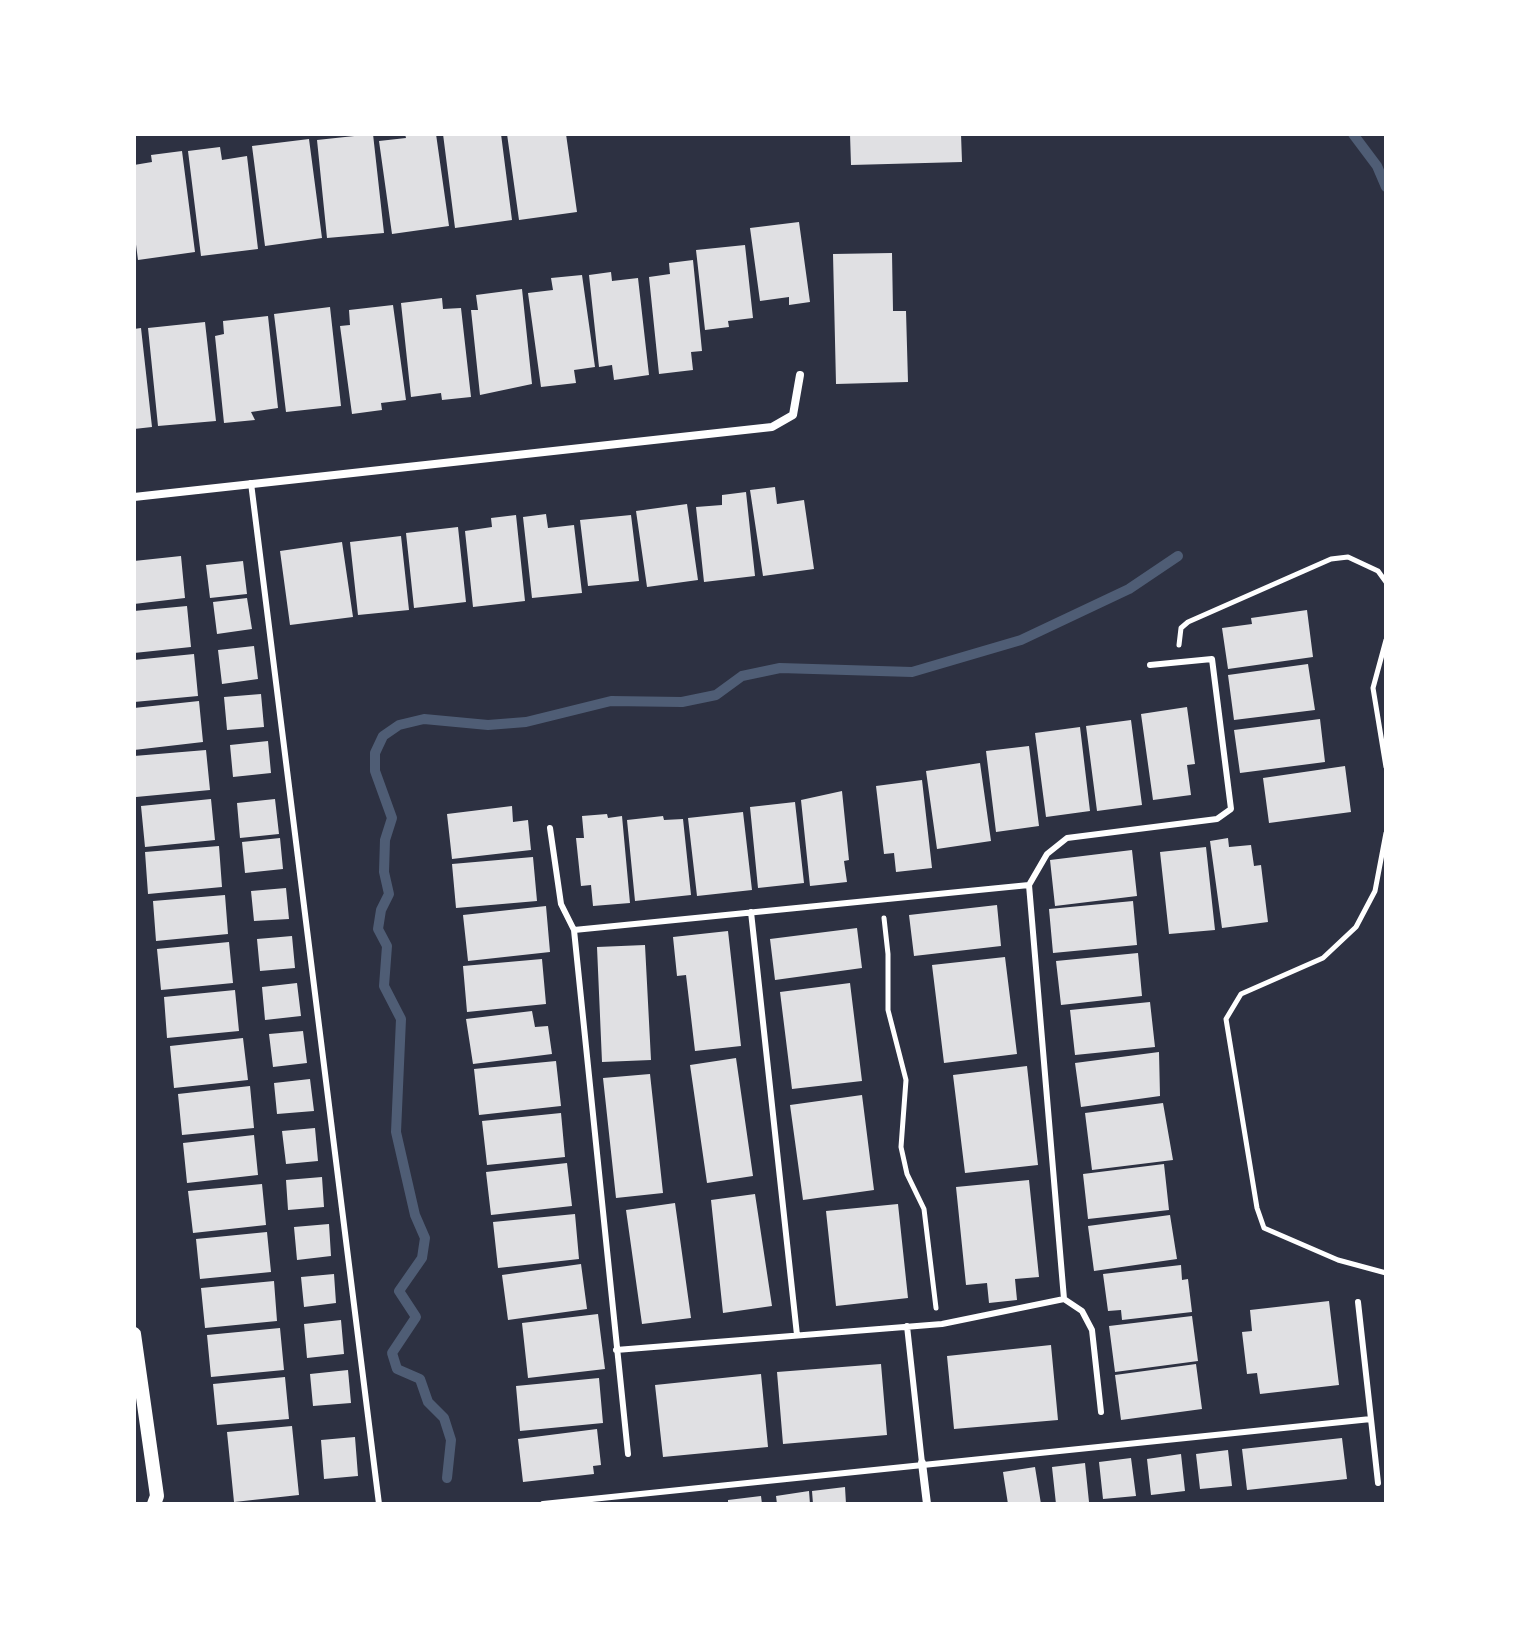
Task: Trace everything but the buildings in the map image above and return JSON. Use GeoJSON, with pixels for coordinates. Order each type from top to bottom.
{"type":"FeatureCollection","features":[{"type":"Feature","properties":{"kind":"street"},"geometry":{"type":"LineString","coordinates":[[134,497],[772,427],[793,415],[800,375]]}},
{"type":"Feature","properties":{"kind":"street"},"geometry":{"type":"LineString","coordinates":[[134,1334],[158,1501]]}},
{"type":"Feature","properties":{"kind":"street"},"geometry":{"type":"LineString","coordinates":[[922,1463],[927,1504]]}},
{"type":"Feature","properties":{"kind":"lane"},"geometry":{"type":"LineString","coordinates":[[251,483],[379,1504]]}},
{"type":"Feature","properties":{"kind":"lane"},"geometry":{"type":"LineString","coordinates":[[1064,1299],[1029,885],[1047,854],[1067,838],[1217,819],[1231,809],[1212,659],[1150,665]]}},
{"type":"Feature","properties":{"kind":"lane"},"geometry":{"type":"LineString","coordinates":[[550,828],[561,904],[574,930],[628,1454]]}},
{"type":"Feature","properties":{"kind":"lane"},"geometry":{"type":"LineString","coordinates":[[574,930],[1029,885]]}},
{"type":"Feature","properties":{"kind":"lane"},"geometry":{"type":"LineString","coordinates":[[751,912],[797,1335]]}},
{"type":"Feature","properties":{"kind":"lane"},"geometry":{"type":"LineString","coordinates":[[616,1350],[942,1324],[1064,1299],[1082,1311],[1092,1330],[1101,1412]]}},
{"type":"Feature","properties":{"kind":"lane"},"geometry":{"type":"LineString","coordinates":[[1358,1302],[1378,1483]]}},
{"type":"Feature","properties":{"kind":"lane"},"geometry":{"type":"LineString","coordinates":[[907,1326],[922,1463]]}},
{"type":"Feature","properties":{"kind":"lane"},"geometry":{"type":"LineString","coordinates":[[543,1504],[1371,1419]]}},
{"type":"Feature","properties":{"kind":"path"},"geometry":{"type":"LineString","coordinates":[[1180,662],[1178,638],[1188,622],[1331,559],[1348,557],[1378,571],[1386,582]]}},
{"type":"Feature","properties":{"kind":"path"},"geometry":{"type":"LineString","coordinates":[[1386,640],[1373,688],[1386,767]]}},
{"type":"Feature","properties":{"kind":"path"},"geometry":{"type":"LineString","coordinates":[[1386,833],[1375,891],[1356,927],[1323,958],[1241,994],[1226,1019],[1264,1228],[1338,1260],[1386,1273]]}},
{"type":"Feature","properties":{"kind":"path"},"geometry":{"type":"LineString","coordinates":[[881,899],[888,954],[888,1010],[906,1080],[901,1147],[907,1174],[924,1209],[936,1309],[942,1324]]}},
{"type":"Feature","properties":{"kind":"waterway"},"geometry":{"type":"LineString","coordinates":[[1353,134],[1377,166],[1386,187]]}},
{"type":"Feature","properties":{"kind":"waterway"},"geometry":{"type":"LineString","coordinates":[[447,1478],[451,1440],[444,1418],[428,1402],[420,1379],[397,1369],[392,1353],[416,1317],[399,1291],[422,1258],[425,1238],[415,1215],[396,1132],[401,1019],[384,986],[387,946],[378,929],[381,910],[389,894],[384,872],[385,840],[392,818],[375,771],[375,753],[383,736],[399,725],[424,719],[488,725],[526,722],[611,701],[682,702],[716,695],[742,676],[780,668],[912,672],[1021,640],[1129,589],[1178,556]]}}]}
